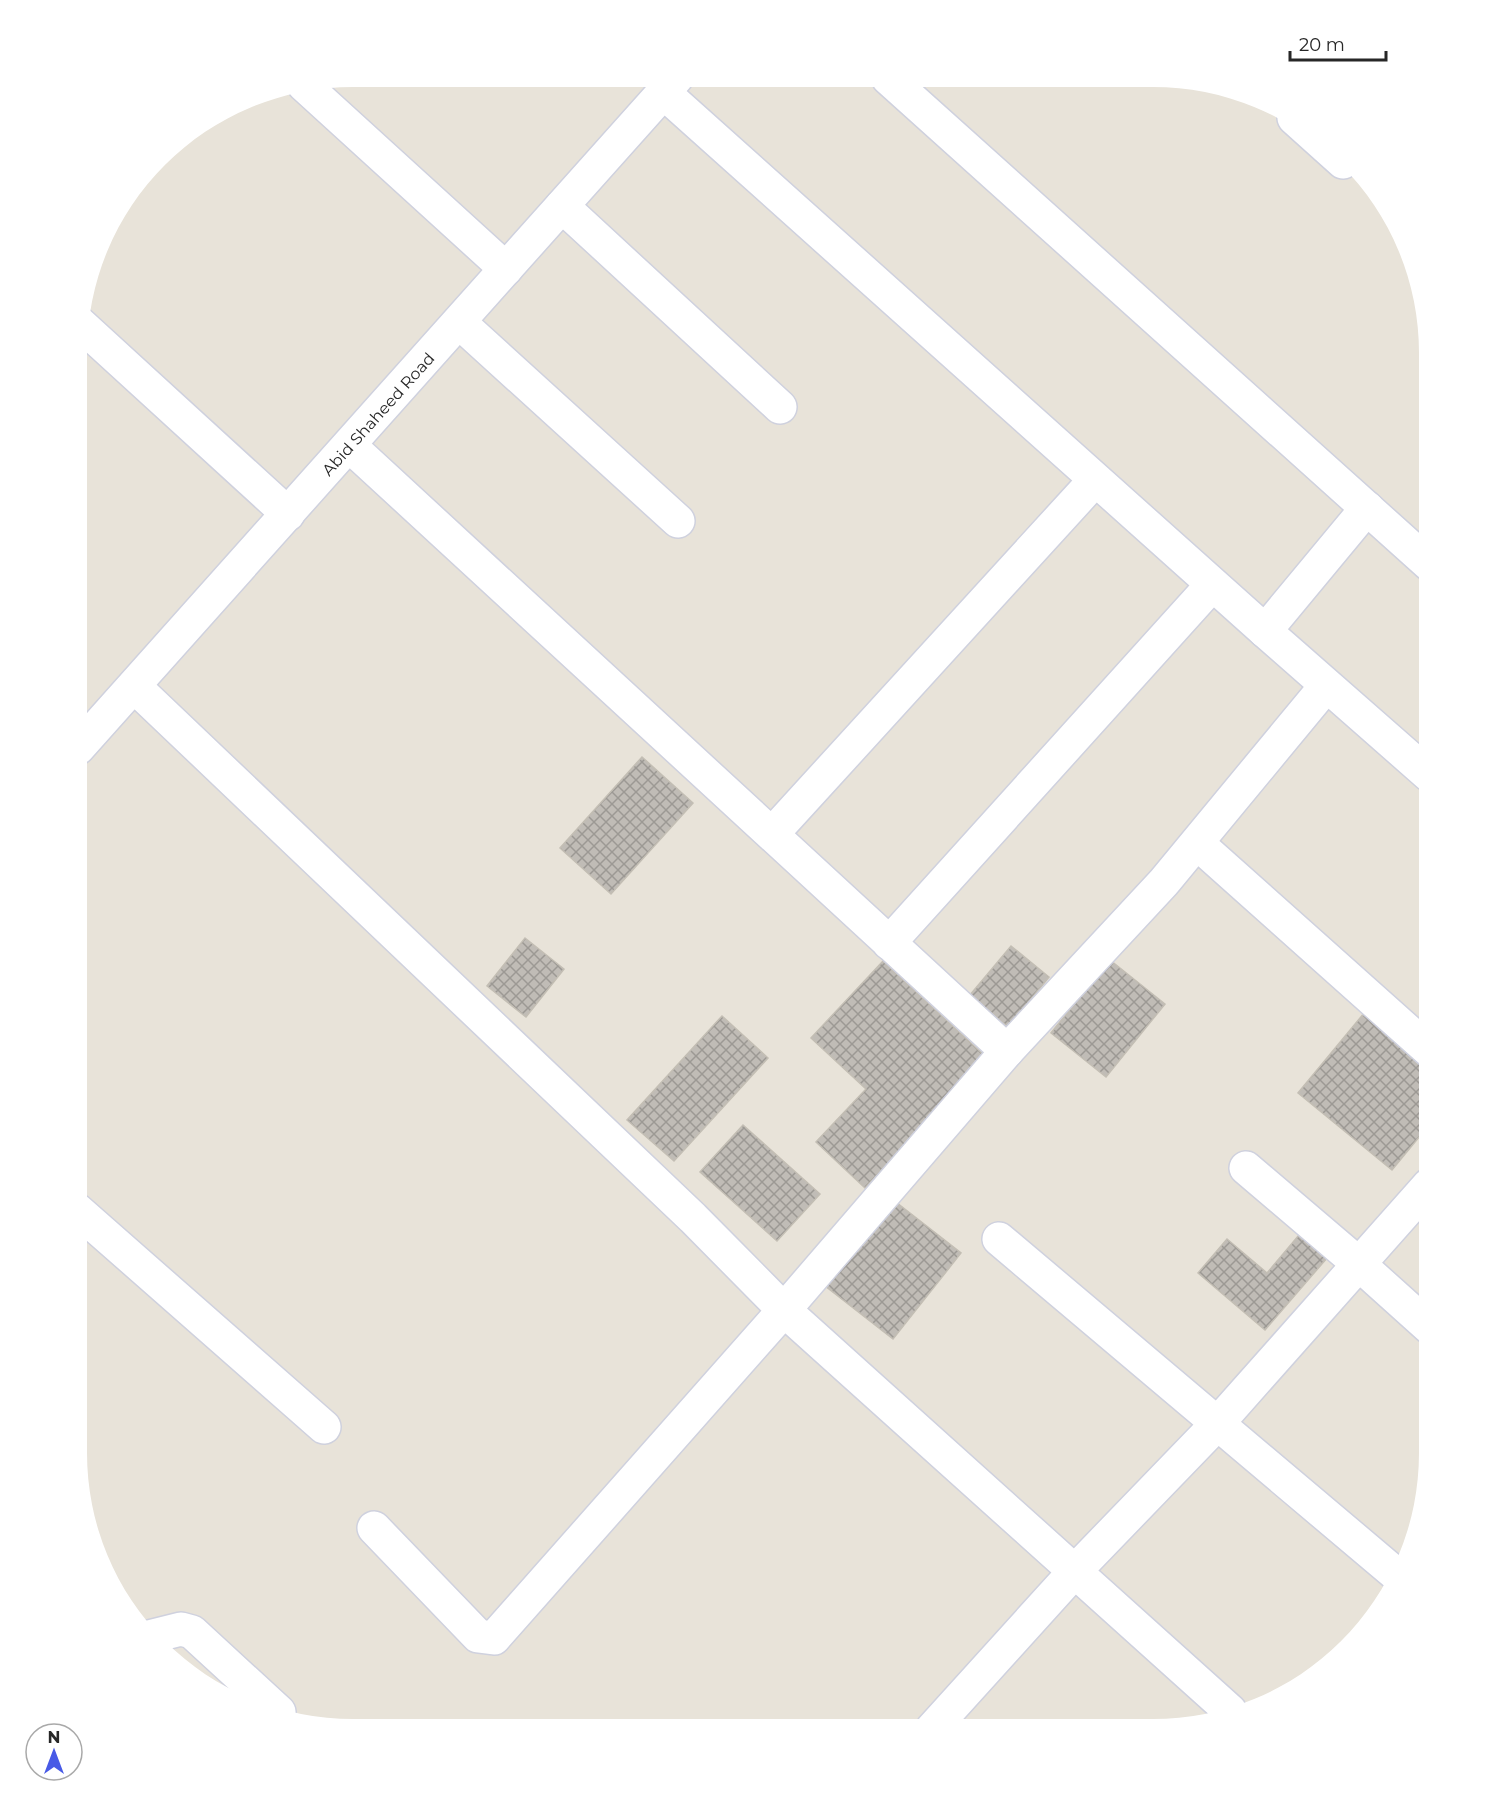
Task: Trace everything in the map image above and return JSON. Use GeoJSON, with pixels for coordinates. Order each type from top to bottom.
{"type":"FeatureCollection","features":[{"type":"Feature","properties":{"kind":"street","name":"Abid Shaheed Road"},"geometry":{"type":"LineString","coordinates":[[87,738],[668,87]]}},
{"type":"Feature","properties":{"kind":"street"},"geometry":{"type":"LineString","coordinates":[[672,87],[1095,480],[1419,766]]}},
{"type":"Feature","properties":{"kind":"street"},"geometry":{"type":"LineString","coordinates":[[898,87],[1419,555]]}},
{"type":"Feature","properties":{"kind":"street"},"geometry":{"type":"LineString","coordinates":[[310,90],[506,269]]}},
{"type":"Feature","properties":{"kind":"street"},"geometry":{"type":"LineString","coordinates":[[562,206],[780,407]]}},
{"type":"Feature","properties":{"kind":"street"},"geometry":{"type":"LineString","coordinates":[[459,322],[678,521]]}},
{"type":"Feature","properties":{"kind":"street"},"geometry":{"type":"LineString","coordinates":[[88,331],[288,514]]}},
{"type":"Feature","properties":{"kind":"street"},"geometry":{"type":"LineString","coordinates":[[350,446],[1006,1051]]}},
{"type":"Feature","properties":{"kind":"street"},"geometry":{"type":"LineString","coordinates":[[772,834],[1095,480]]}},
{"type":"Feature","properties":{"kind":"street"},"geometry":{"type":"LineString","coordinates":[[1265,632],[1367,508]]}},
{"type":"Feature","properties":{"kind":"street"},"geometry":{"type":"LineString","coordinates":[[889,943],[1212,585]]}},
{"type":"Feature","properties":{"kind":"street"},"geometry":{"type":"LineString","coordinates":[[134,686],[693,1218],[784,1310],[1227,1708]]}},
{"type":"Feature","properties":{"kind":"street"},"geometry":{"type":"LineString","coordinates":[[374,1528],[478,1636],[494,1638],[784,1310],[1006,1051],[1164,882],[1326,686]]}},
{"type":"Feature","properties":{"kind":"street"},"geometry":{"type":"LineString","coordinates":[[1197,843],[1419,1041]]}},
{"type":"Feature","properties":{"kind":"street"},"geometry":{"type":"LineString","coordinates":[[1246,1168],[1419,1318]]}},
{"type":"Feature","properties":{"kind":"street"},"geometry":{"type":"LineString","coordinates":[[941,1719],[1075,1571],[1217,1424],[1419,1197]]}},
{"type":"Feature","properties":{"kind":"street"},"geometry":{"type":"LineString","coordinates":[[87,1219],[324,1427]]}},
{"type":"Feature","properties":{"kind":"street"},"geometry":{"type":"LineString","coordinates":[[999,1239],[1392,1571]]}},
{"type":"Feature","properties":{"kind":"street"},"geometry":{"type":"LineString","coordinates":[[159,1634],[181,1629],[192,1632],[273,1707]]}},
{"type":"Feature","properties":{"kind":"building"},"geometry":{"type":"Polygon","coordinates":[[[642,757],[693,803],[611,894],[560,848],[642,757]]]}},
{"type":"Feature","properties":{"kind":"building"},"geometry":{"type":"Polygon","coordinates":[[[525,938],[564,969],[526,1017],[487,986],[525,938]]]}},
{"type":"Feature","properties":{"kind":"building"},"geometry":{"type":"Polygon","coordinates":[[[1011,946],[1049,977],[1008,1027],[970,995],[1011,946]]]}},
{"type":"Feature","properties":{"kind":"building"},"geometry":{"type":"Polygon","coordinates":[[[1110,960],[1165,1004],[1106,1077],[1051,1033],[1110,960]]]}},
{"type":"Feature","properties":{"kind":"building"},"geometry":{"type":"Polygon","coordinates":[[[883,961],[986,1057],[865,1188],[816,1142],[866,1089],[811,1038],[883,961]]]}},
{"type":"Feature","properties":{"kind":"building"},"geometry":{"type":"Polygon","coordinates":[[[1365,1012],[1419,1057],[1419,1137],[1392,1170],[1298,1093],[1365,1012]]]}},
{"type":"Feature","properties":{"kind":"building"},"geometry":{"type":"Polygon","coordinates":[[[722,1016],[768,1058],[674,1161],[627,1120],[722,1016]]]}},
{"type":"Feature","properties":{"kind":"building"},"geometry":{"type":"Polygon","coordinates":[[[743,1125],[820,1194],[777,1241],[700,1172],[743,1125]]]}},
{"type":"Feature","properties":{"kind":"building"},"geometry":{"type":"Polygon","coordinates":[[[892,1199],[961,1253],[893,1339],[824,1285],[892,1199]]]}},
{"type":"Feature","properties":{"kind":"building"},"geometry":{"type":"Polygon","coordinates":[[[1299,1235],[1327,1258],[1265,1330],[1198,1273],[1227,1239],[1267,1273],[1299,1235]]]}}]}
